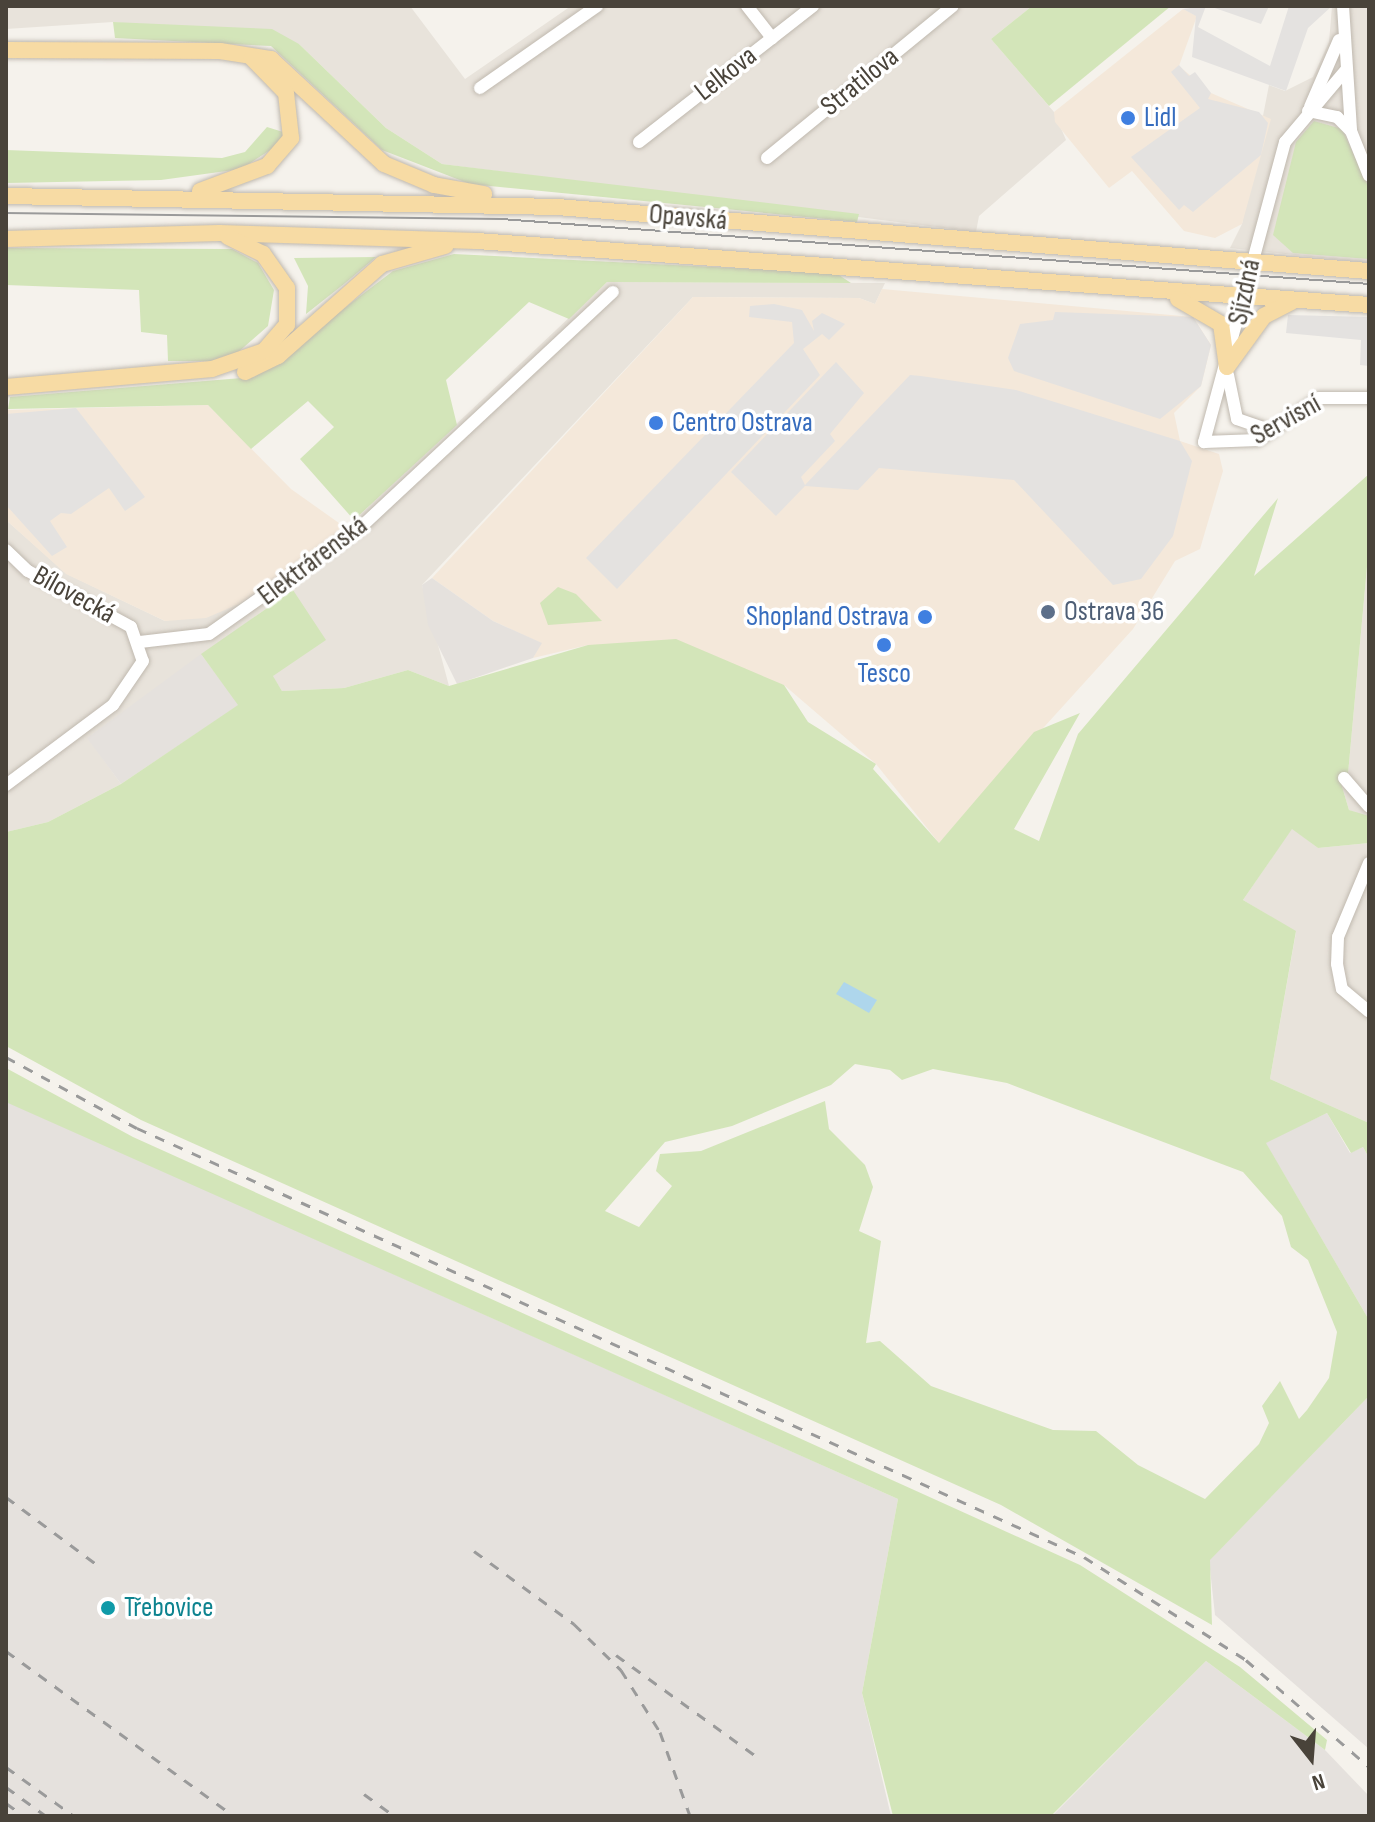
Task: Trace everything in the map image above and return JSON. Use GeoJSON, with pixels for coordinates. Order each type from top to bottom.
{"type":"FeatureCollection","features":[{"type":"Feature","properties":{"kind":"main road"},"geometry":{"type":"LineString","coordinates":[[6,50],[248,55],[288,68],[363,148],[405,175],[557,207]]}},
{"type":"Feature","properties":{"kind":"main road"},"geometry":{"type":"LineString","coordinates":[[186,195],[261,169],[289,142],[286,93],[248,55]]}},
{"type":"Feature","properties":{"kind":"main road","name":"Opavská"},"geometry":{"type":"LineString","coordinates":[[6,196],[186,195],[557,207],[1369,271]]}},
{"type":"Feature","properties":{"kind":"main road"},"geometry":{"type":"LineString","coordinates":[[6,387],[144,376],[246,360],[287,325],[289,297],[276,267],[219,233]]}},
{"type":"Feature","properties":{"kind":"main road","name":"Opavská"},"geometry":{"type":"LineString","coordinates":[[6,239],[219,233],[477,241],[1369,305]]}},
{"type":"Feature","properties":{"kind":"main road"},"geometry":{"type":"LineString","coordinates":[[144,376],[212,378],[260,366],[386,262],[477,241]]}},
{"type":"Feature","properties":{"kind":"main road"},"geometry":{"type":"LineString","coordinates":[[1162,292],[1211,312],[1221,324],[1227,367]]}},
{"type":"Feature","properties":{"kind":"main road"},"geometry":{"type":"LineString","coordinates":[[1227,367],[1264,316],[1301,300]]}},
{"type":"Feature","properties":{"kind":"street"},"geometry":{"type":"LineString","coordinates":[[480,88],[597,6]]}},
{"type":"Feature","properties":{"kind":"street"},"geometry":{"type":"LineString","coordinates":[[747,6],[772,38]]}},
{"type":"Feature","properties":{"kind":"street","name":"Lelkova"},"geometry":{"type":"LineString","coordinates":[[639,142],[813,6]]}},
{"type":"Feature","properties":{"kind":"street","name":"Stratilova"},"geometry":{"type":"LineString","coordinates":[[767,158],[953,6]]}},
{"type":"Feature","properties":{"kind":"street"},"geometry":{"type":"LineString","coordinates":[[1343,12],[1351,131],[1369,176]]}},
{"type":"Feature","properties":{"kind":"street"},"geometry":{"type":"LineString","coordinates":[[1308,111],[1334,63],[1343,12]]}},
{"type":"Feature","properties":{"kind":"street"},"geometry":{"type":"LineString","coordinates":[[1308,111],[1345,71]]}},
{"type":"Feature","properties":{"kind":"street"},"geometry":{"type":"LineString","coordinates":[[1308,111],[1337,117],[1351,131]]}},
{"type":"Feature","properties":{"kind":"street","name":"Sjízdná"},"geometry":{"type":"LineString","coordinates":[[1204,442],[1227,367],[1285,142],[1308,111]]}},
{"type":"Feature","properties":{"kind":"street","name":"Elektrárenská"},"geometry":{"type":"LineString","coordinates":[[140,642],[209,634],[362,526],[613,292]]}},
{"type":"Feature","properties":{"kind":"street"},"geometry":{"type":"LineString","coordinates":[[1227,367],[1235,416],[1248,428],[1272,431]]}},
{"type":"Feature","properties":{"kind":"street","name":"Servisní"},"geometry":{"type":"LineString","coordinates":[[1204,442],[1240,445],[1272,431],[1309,401],[1369,398]]}},
{"type":"Feature","properties":{"kind":"street","name":"Bílovecká"},"geometry":{"type":"LineString","coordinates":[[6,550],[28,571],[131,627],[140,642]]}},
{"type":"Feature","properties":{"kind":"street"},"geometry":{"type":"LineString","coordinates":[[6,785],[135,683],[140,642]]}},
{"type":"Feature","properties":{"kind":"street"},"geometry":{"type":"LineString","coordinates":[[1344,778],[1369,807]]}},
{"type":"Feature","properties":{"kind":"street"},"geometry":{"type":"LineString","coordinates":[[1369,863],[1338,937],[1337,964],[1342,989],[1369,1012]]}},
{"type":"Feature","properties":{"kind":"shaded area"},"geometry":{"type":"Polygon","coordinates":[[[6,6],[410,6],[465,79],[571,6],[1032,6],[991,39],[1054,112],[1066,140],[979,216],[976,232],[442,164],[386,128],[299,44],[113,22],[6,29],[6,6]]]}},
{"type":"Feature","properties":{"kind":"shaded area"},"geometry":{"type":"Polygon","coordinates":[[[1206,6],[1198,27],[1270,66],[1289,6],[1332,6],[1308,28],[1286,91],[1192,57],[1196,16],[1183,9],[1206,6]]]}},
{"type":"Feature","properties":{"kind":"shaded area"},"geometry":{"type":"Polygon","coordinates":[[[1209,6],[1269,6],[1261,24],[1209,6]]]}},
{"type":"Feature","properties":{"kind":"shaded area"},"geometry":{"type":"Polygon","coordinates":[[[1332,6],[1369,6],[1369,263],[1230,248],[1242,224],[1269,85],[1285,91],[1313,77],[1329,42],[1332,6]]]}},
{"type":"Feature","properties":{"kind":"shaded area"},"geometry":{"type":"Polygon","coordinates":[[[1183,9],[1197,16],[1179,66],[1211,93],[1271,119],[1242,224],[1215,238],[1184,231],[1132,171],[1109,188],[1055,122],[1054,112],[1183,9]]]}},
{"type":"Feature","properties":{"kind":"shaded area"},"geometry":{"type":"Polygon","coordinates":[[[1179,65],[1189,76],[1195,72],[1211,93],[1208,99],[1259,112],[1268,123],[1261,155],[1193,212],[1184,205],[1179,210],[1131,157],[1200,108],[1171,72],[1179,65]]]}},
{"type":"Feature","properties":{"kind":"shaded area"},"geometry":{"type":"Polygon","coordinates":[[[607,282],[885,283],[875,304],[859,298],[693,297],[422,585],[449,686],[408,670],[344,688],[282,691],[273,677],[292,590],[88,738],[121,784],[48,822],[6,832],[6,520],[67,574],[165,621],[239,604],[346,528],[607,282]]]}},
{"type":"Feature","properties":{"kind":"shaded area"},"geometry":{"type":"Polygon","coordinates":[[[882,289],[1193,317],[1211,345],[1201,386],[1174,413],[1180,441],[1219,454],[1223,471],[1200,549],[1175,561],[1133,629],[939,843],[876,764],[784,685],[588,645],[533,658],[541,643],[493,621],[432,578],[693,297],[859,298],[875,304],[882,289]]]}},
{"type":"Feature","properties":{"kind":"shaded area"},"geometry":{"type":"Polygon","coordinates":[[[774,304],[802,310],[814,331],[812,321],[822,313],[845,324],[829,340],[822,334],[803,349],[820,375],[617,589],[586,558],[794,343],[792,322],[749,317],[750,306],[774,304]]]}},
{"type":"Feature","properties":{"kind":"shaded area"},"geometry":{"type":"Polygon","coordinates":[[[1055,312],[1193,317],[1211,345],[1201,386],[1160,419],[1014,371],[1008,358],[1020,324],[1053,320],[1055,312]]]}},
{"type":"Feature","properties":{"kind":"shaded area"},"geometry":{"type":"Polygon","coordinates":[[[1288,315],[1369,317],[1369,366],[1360,365],[1361,340],[1286,333],[1288,315]]]}},
{"type":"Feature","properties":{"kind":"shaded area"},"geometry":{"type":"Polygon","coordinates":[[[836,362],[864,393],[830,434],[835,441],[801,477],[805,485],[910,375],[921,376],[1016,390],[1180,441],[1192,461],[1173,536],[1141,579],[1113,585],[1014,480],[879,468],[858,490],[805,486],[776,516],[731,472],[836,362]]]}},
{"type":"Feature","properties":{"kind":"shaded area"},"geometry":{"type":"Polygon","coordinates":[[[208,405],[291,489],[346,528],[239,604],[206,618],[165,621],[66,574],[6,520],[6,410],[208,405]]]}},
{"type":"Feature","properties":{"kind":"shaded area"},"geometry":{"type":"Polygon","coordinates":[[[76,408],[145,497],[125,511],[109,488],[71,514],[61,513],[50,521],[67,547],[52,556],[6,505],[6,414],[76,408]]]}},
{"type":"Feature","properties":{"kind":"shaded area"},"geometry":{"type":"Polygon","coordinates":[[[1369,545],[1369,818],[1349,810],[1341,783],[1348,774],[1369,545]]]}},
{"type":"Feature","properties":{"kind":"shaded area"},"geometry":{"type":"Polygon","coordinates":[[[432,578],[493,621],[542,643],[533,658],[457,684],[428,625],[422,585],[432,578]]]}},
{"type":"Feature","properties":{"kind":"shaded area"},"geometry":{"type":"Polygon","coordinates":[[[201,654],[239,705],[121,784],[87,738],[201,654]]]}},
{"type":"Feature","properties":{"kind":"shaded area"},"geometry":{"type":"Polygon","coordinates":[[[1292,828],[1318,848],[1369,843],[1369,1123],[1270,1079],[1296,932],[1243,900],[1292,828]]]}},
{"type":"Feature","properties":{"kind":"shaded area"},"geometry":{"type":"Polygon","coordinates":[[[6,1101],[898,1499],[862,1693],[891,1816],[6,1816],[6,1101]]]}},
{"type":"Feature","properties":{"kind":"shaded area"},"geometry":{"type":"Polygon","coordinates":[[[1327,1113],[1350,1153],[1363,1147],[1369,1158],[1369,1320],[1265,1142],[1327,1113]]]}},
{"type":"Feature","properties":{"kind":"shaded area"},"geometry":{"type":"Polygon","coordinates":[[[1369,1396],[1369,1749],[1215,1615],[1209,1560],[1369,1396]]]}},
{"type":"Feature","properties":{"kind":"shaded area"},"geometry":{"type":"Polygon","coordinates":[[[1206,1661],[1325,1750],[1369,1796],[1369,1816],[1052,1816],[1206,1661]]]}},
{"type":"Feature","properties":{"kind":"green space"},"geometry":{"type":"Polygon","coordinates":[[[1032,6],[1171,6],[1049,106],[991,39],[1032,6]]]}},
{"type":"Feature","properties":{"kind":"green space"},"geometry":{"type":"Polygon","coordinates":[[[113,22],[272,29],[299,44],[386,128],[442,164],[859,214],[857,222],[470,184],[382,150],[271,46],[115,38],[113,22]]]}},
{"type":"Feature","properties":{"kind":"green space"},"geometry":{"type":"Polygon","coordinates":[[[1314,121],[1342,129],[1369,188],[1369,259],[1293,253],[1273,235],[1296,142],[1314,121]]]}},
{"type":"Feature","properties":{"kind":"green space"},"geometry":{"type":"Polygon","coordinates":[[[267,127],[283,132],[281,143],[241,169],[161,180],[6,183],[6,150],[222,158],[245,152],[267,127]]]}},
{"type":"Feature","properties":{"kind":"green space"},"geometry":{"type":"Polygon","coordinates":[[[6,248],[232,249],[258,263],[274,290],[268,326],[228,361],[168,361],[167,335],[141,332],[139,290],[6,285],[6,248]]]}},
{"type":"Feature","properties":{"kind":"green space"},"geometry":{"type":"Polygon","coordinates":[[[454,254],[836,273],[851,283],[607,282],[569,319],[529,302],[446,380],[457,425],[354,520],[300,459],[334,427],[308,401],[251,449],[208,405],[8,409],[10,397],[254,377],[393,271],[454,254]]]}},
{"type":"Feature","properties":{"kind":"green space"},"geometry":{"type":"Polygon","coordinates":[[[376,257],[306,314],[308,286],[294,258],[376,257]]]}},
{"type":"Feature","properties":{"kind":"green space"},"geometry":{"type":"Polygon","coordinates":[[[1369,474],[1369,545],[1348,774],[1341,783],[1349,810],[1369,816],[1369,843],[1318,848],[1292,829],[1243,900],[1296,931],[1270,1079],[1369,1123],[1369,1158],[1363,1147],[1351,1153],[1327,1113],[1266,1143],[1369,1320],[1369,1396],[1210,1560],[1212,1625],[1001,1505],[141,1120],[6,1046],[6,832],[48,822],[121,784],[238,705],[201,654],[293,590],[326,640],[273,676],[282,691],[344,688],[408,670],[449,686],[588,645],[676,639],[784,685],[808,722],[876,764],[873,769],[939,843],[1034,732],[1080,713],[1014,829],[1039,841],[1078,734],[1278,498],[1254,576],[1369,474]],[[855,1064],[831,1085],[732,1126],[665,1142],[605,1211],[639,1227],[672,1186],[656,1171],[660,1154],[701,1151],[825,1101],[829,1129],[865,1165],[873,1187],[859,1231],[881,1241],[866,1343],[880,1341],[931,1386],[1053,1430],[1096,1431],[1138,1465],[1205,1499],[1259,1444],[1269,1423],[1262,1406],[1280,1381],[1299,1419],[1307,1410],[1329,1378],[1337,1332],[1308,1260],[1291,1247],[1282,1216],[1243,1172],[1007,1083],[933,1069],[902,1080],[890,1070],[855,1064]]]}},
{"type":"Feature","properties":{"kind":"green space"},"geometry":{"type":"Polygon","coordinates":[[[558,587],[576,594],[602,621],[548,625],[540,603],[558,587]]]}},
{"type":"Feature","properties":{"kind":"green space"},"geometry":{"type":"Polygon","coordinates":[[[6,1068],[133,1137],[1080,1565],[1240,1667],[1327,1740],[1325,1750],[1206,1661],[1051,1816],[893,1816],[862,1693],[898,1499],[8,1103],[6,1068]]]}},
{"type":"Feature","properties":{"kind":"water"},"geometry":{"type":"Polygon","coordinates":[[[844,982],[877,1000],[869,1013],[836,994],[844,982]]]}},
{"type":"Feature","properties":{"kind":"tram line"},"geometry":{"type":"LineString","coordinates":[[6,213],[501,219],[1369,284]]}},
{"type":"Feature","properties":{"kind":"railway"},"geometry":{"type":"LineString","coordinates":[[6,1057],[137,1128],[1084,1557],[1246,1660],[1369,1767]]}},
{"type":"Feature","properties":{"kind":"railway"},"geometry":{"type":"LineString","coordinates":[[6,1497],[95,1563]]}},
{"type":"Feature","properties":{"kind":"railway"},"geometry":{"type":"LineString","coordinates":[[474,1551],[574,1624],[621,1670],[660,1732],[690,1816]]}},
{"type":"Feature","properties":{"kind":"railway"},"geometry":{"type":"LineString","coordinates":[[6,1651],[234,1816]]}},
{"type":"Feature","properties":{"kind":"railway"},"geometry":{"type":"LineString","coordinates":[[616,1655],[756,1756]]}},
{"type":"Feature","properties":{"kind":"railway"},"geometry":{"type":"LineString","coordinates":[[6,1767],[74,1816]]}},
{"type":"Feature","properties":{"kind":"railway"},"geometry":{"type":"LineString","coordinates":[[6,1787],[46,1816]]}},
{"type":"Feature","properties":{"kind":"railway"},"geometry":{"type":"LineString","coordinates":[[364,1794],[394,1816]]}},
{"type":"Feature","properties":{"kind":"railway"},"geometry":{"type":"LineString","coordinates":[[6,1803],[24,1816]]}},
{"type":"Feature","properties":{"kind":"place","name":"Lidl"},"geometry":{"type":"Point","coordinates":[1128,118]}},
{"type":"Feature","properties":{"kind":"place","name":"Centro Ostrava"},"geometry":{"type":"Point","coordinates":[656,423]}},
{"type":"Feature","properties":{"kind":"place","name":"Ostrava 36"},"geometry":{"type":"Point","coordinates":[1048,612]}},
{"type":"Feature","properties":{"kind":"place","name":"Shopland Ostrava"},"geometry":{"type":"Point","coordinates":[925,617]}},
{"type":"Feature","properties":{"kind":"place","name":"Tesco"},"geometry":{"type":"Point","coordinates":[884,645]}},
{"type":"Feature","properties":{"kind":"place","name":"Třebovice"},"geometry":{"type":"Point","coordinates":[108,1608]}}]}
